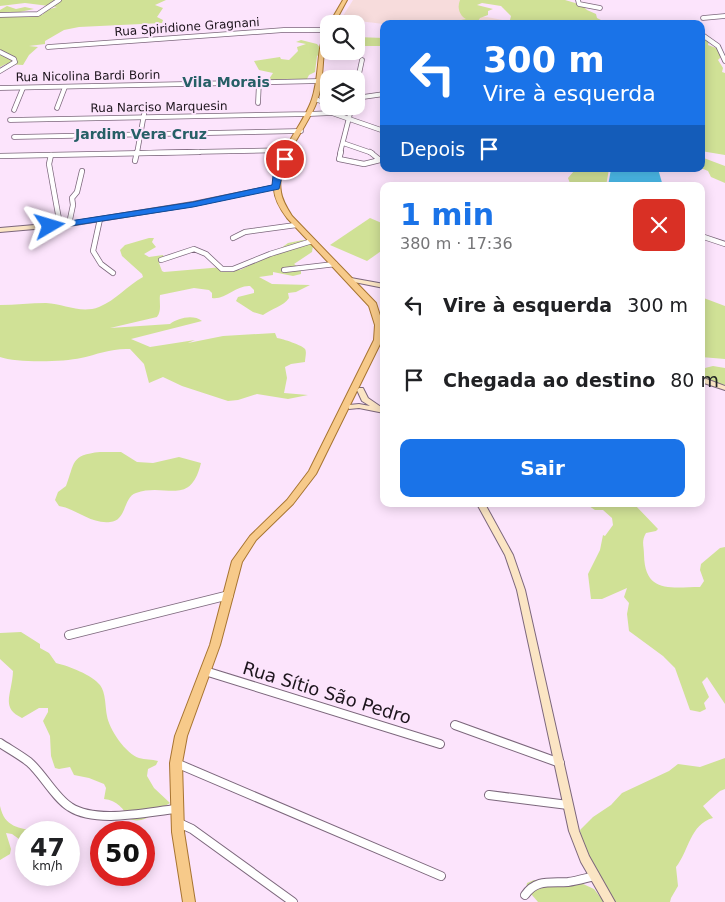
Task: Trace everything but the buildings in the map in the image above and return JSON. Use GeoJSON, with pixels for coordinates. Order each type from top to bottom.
{"type":"FeatureCollection","features":[{"type":"Feature","properties":{"kind":"main road"},"geometry":{"type":"LineString","coordinates":[[337,15],[346,0]]}},
{"type":"Feature","properties":{"kind":"main road"},"geometry":{"type":"LineString","coordinates":[[339,11],[351,0]]}},
{"type":"Feature","properties":{"kind":"main road"},"geometry":{"type":"LineString","coordinates":[[189,902],[177,822],[176,763],[181,736],[215,645],[237,561],[245,548],[302,488],[355,399],[374,360],[377,342],[379,325],[376,312],[367,298],[296,225],[282,207],[276,187],[278,173],[309,114],[320,81]]}},
{"type":"Feature","properties":{"kind":"street"},"geometry":{"type":"LineString","coordinates":[[0,16],[36,16],[43,13],[59,0]]}},
{"type":"Feature","properties":{"kind":"street"},"geometry":{"type":"LineString","coordinates":[[578,0],[579,4],[600,8]]}},
{"type":"Feature","properties":{"kind":"street"},"geometry":{"type":"LineString","coordinates":[[704,18],[725,16]]}},
{"type":"Feature","properties":{"kind":"street","name":"Rua Spiridione Gragnani"},"geometry":{"type":"LineString","coordinates":[[48,47],[284,30],[320,29]]}},
{"type":"Feature","properties":{"kind":"street"},"geometry":{"type":"LineString","coordinates":[[705,37],[718,46],[725,61]]}},
{"type":"Feature","properties":{"kind":"street"},"geometry":{"type":"LineString","coordinates":[[0,52],[14,59],[15,62],[0,71]]}},
{"type":"Feature","properties":{"kind":"street"},"geometry":{"type":"LineString","coordinates":[[360,70],[362,60]]}},
{"type":"Feature","properties":{"kind":"street","name":"Rua Nicolina Bardi Borin"},"geometry":{"type":"LineString","coordinates":[[0,88],[320,81]]}},
{"type":"Feature","properties":{"kind":"street"},"geometry":{"type":"LineString","coordinates":[[258,103],[259,82]]}},
{"type":"Feature","properties":{"kind":"street"},"geometry":{"type":"LineString","coordinates":[[57,108],[65,86]]}},
{"type":"Feature","properties":{"kind":"street"},"geometry":{"type":"LineString","coordinates":[[14,110],[23,88]]}},
{"type":"Feature","properties":{"kind":"street"},"geometry":{"type":"LineString","coordinates":[[365,97],[380,95]]}},
{"type":"Feature","properties":{"kind":"street"},"geometry":{"type":"LineString","coordinates":[[315,99],[320,101]]}},
{"type":"Feature","properties":{"kind":"street"},"geometry":{"type":"LineString","coordinates":[[135,161],[145,109]]}},
{"type":"Feature","properties":{"kind":"street","name":"Rua Narciso Marquesin"},"geometry":{"type":"LineString","coordinates":[[10,120],[320,113]]}},
{"type":"Feature","properties":{"kind":"street"},"geometry":{"type":"LineString","coordinates":[[335,115],[380,130]]}},
{"type":"Feature","properties":{"kind":"street"},"geometry":{"type":"LineString","coordinates":[[343,143],[372,153],[380,160],[364,164],[340,160],[339,158],[350,115]]}},
{"type":"Feature","properties":{"kind":"street"},"geometry":{"type":"LineString","coordinates":[[14,137],[301,131]]}},
{"type":"Feature","properties":{"kind":"street"},"geometry":{"type":"LineString","coordinates":[[0,156],[290,150]]}},
{"type":"Feature","properties":{"kind":"street"},"geometry":{"type":"LineString","coordinates":[[51,155],[49,164],[60,226]]}},
{"type":"Feature","properties":{"kind":"street"},"geometry":{"type":"LineString","coordinates":[[69,224],[73,205],[72,198],[77,192],[82,171]]}},
{"type":"Feature","properties":{"kind":"street"},"geometry":{"type":"LineString","coordinates":[[0,230],[60,226],[193,204],[276,187]]}},
{"type":"Feature","properties":{"kind":"street"},"geometry":{"type":"LineString","coordinates":[[100,219],[92,252],[101,264],[113,273]]}},
{"type":"Feature","properties":{"kind":"street"},"geometry":{"type":"LineString","coordinates":[[233,238],[245,232],[296,225]]}},
{"type":"Feature","properties":{"kind":"street"},"geometry":{"type":"LineString","coordinates":[[705,237],[725,244]]}},
{"type":"Feature","properties":{"kind":"street"},"geometry":{"type":"LineString","coordinates":[[161,260],[199,248],[205,251],[222,268],[228,270],[312,240]]}},
{"type":"Feature","properties":{"kind":"street"},"geometry":{"type":"LineString","coordinates":[[284,270],[335,264]]}},
{"type":"Feature","properties":{"kind":"street"},"geometry":{"type":"LineString","coordinates":[[351,280],[380,285]]}},
{"type":"Feature","properties":{"kind":"street"},"geometry":{"type":"LineString","coordinates":[[705,380],[725,388]]}},
{"type":"Feature","properties":{"kind":"street"},"geometry":{"type":"LineString","coordinates":[[380,410],[365,399],[355,399],[358,406],[380,411]]}},
{"type":"Feature","properties":{"kind":"street"},"geometry":{"type":"LineString","coordinates":[[483,507],[509,555],[521,590],[574,831],[585,859],[610,902]]}},
{"type":"Feature","properties":{"kind":"street"},"geometry":{"type":"LineString","coordinates":[[69,635],[229,595]]}},
{"type":"Feature","properties":{"kind":"street","name":"Rua Sítio São Pedro"},"geometry":{"type":"LineString","coordinates":[[204,671],[440,744]]}},
{"type":"Feature","properties":{"kind":"street"},"geometry":{"type":"LineString","coordinates":[[455,725],[560,763]]}},
{"type":"Feature","properties":{"kind":"street"},"geometry":{"type":"LineString","coordinates":[[0,743],[29,762],[60,798],[76,812],[120,814],[176,809]]}},
{"type":"Feature","properties":{"kind":"street"},"geometry":{"type":"LineString","coordinates":[[176,763],[441,876]]}},
{"type":"Feature","properties":{"kind":"street"},"geometry":{"type":"LineString","coordinates":[[489,795],[568,805]]}},
{"type":"Feature","properties":{"kind":"street"},"geometry":{"type":"LineString","coordinates":[[177,822],[192,829],[293,902]]}},
{"type":"Feature","properties":{"kind":"street"},"geometry":{"type":"LineString","coordinates":[[526,895],[530,887],[541,881],[566,882],[595,876]]}},
{"type":"Feature","properties":{"kind":"shaded area"},"geometry":{"type":"Polygon","coordinates":[[[353,0],[461,0],[463,17],[487,17],[502,20],[380,20],[380,24],[365,22],[365,15],[344,15],[353,0]]]}},
{"type":"Feature","properties":{"kind":"green space"},"geometry":{"type":"Polygon","coordinates":[[[0,0],[166,0],[155,5],[163,8],[157,17],[163,20],[162,23],[79,27],[64,30],[45,41],[45,44],[29,46],[38,47],[29,55],[23,65],[6,64],[0,67],[0,10],[7,6],[16,9],[25,7],[34,9],[15,13],[42,15],[47,10],[57,7],[25,3],[0,6],[0,0]]]}},
{"type":"Feature","properties":{"kind":"green space"},"geometry":{"type":"Polygon","coordinates":[[[460,0],[565,0],[582,5],[587,10],[596,14],[597,18],[601,20],[510,20],[511,16],[501,6],[482,3],[477,5],[493,9],[488,11],[488,15],[479,20],[461,20],[466,19],[459,11],[460,0]]]}},
{"type":"Feature","properties":{"kind":"green space"},"geometry":{"type":"Polygon","coordinates":[[[365,37],[380,38],[380,46],[365,46],[365,37]]]}},
{"type":"Feature","properties":{"kind":"green space"},"geometry":{"type":"Polygon","coordinates":[[[705,38],[709,40],[708,45],[719,49],[722,56],[718,60],[723,68],[722,72],[725,73],[725,155],[705,152],[705,38]]]}},
{"type":"Feature","properties":{"kind":"green space"},"geometry":{"type":"Polygon","coordinates":[[[301,40],[317,44],[320,48],[315,72],[309,75],[307,79],[271,80],[269,79],[273,73],[259,70],[254,61],[280,57],[281,59],[289,60],[298,51],[297,47],[306,44],[296,42],[301,40]]]}},
{"type":"Feature","properties":{"kind":"green space"},"geometry":{"type":"Polygon","coordinates":[[[705,158],[725,166],[725,183],[711,177],[705,170],[705,158]]]}},
{"type":"Feature","properties":{"kind":"green space"},"geometry":{"type":"Polygon","coordinates":[[[573,172],[608,172],[607,182],[570,182],[568,178],[573,172]]]}},
{"type":"Feature","properties":{"kind":"green space"},"geometry":{"type":"Polygon","coordinates":[[[370,218],[380,222],[380,252],[367,261],[330,245],[370,218]]]}},
{"type":"Feature","properties":{"kind":"green space"},"geometry":{"type":"Polygon","coordinates":[[[154,238],[152,242],[156,247],[144,254],[149,257],[163,255],[164,257],[159,263],[164,272],[223,267],[240,270],[273,254],[288,243],[303,240],[313,246],[312,252],[294,264],[301,269],[301,274],[293,276],[273,272],[273,275],[259,277],[272,284],[310,285],[296,292],[288,293],[289,298],[287,301],[263,315],[253,312],[236,301],[238,297],[254,293],[250,286],[245,286],[217,298],[212,298],[212,293],[209,290],[194,288],[160,295],[160,309],[157,317],[110,328],[170,324],[186,318],[202,321],[131,339],[150,347],[195,340],[188,343],[223,336],[275,333],[277,338],[300,346],[306,352],[305,362],[285,367],[287,378],[284,393],[308,395],[288,399],[257,394],[228,401],[182,386],[163,377],[149,383],[144,364],[130,349],[111,350],[81,358],[63,360],[28,361],[0,357],[0,305],[46,303],[79,309],[99,307],[111,301],[143,277],[122,256],[120,250],[125,245],[154,238]]]}},
{"type":"Feature","properties":{"kind":"green space"},"geometry":{"type":"Polygon","coordinates":[[[705,298],[725,306],[725,359],[705,357],[705,298]]]}},
{"type":"Feature","properties":{"kind":"green space"},"geometry":{"type":"Polygon","coordinates":[[[713,366],[725,368],[725,385],[714,383],[705,377],[705,368],[713,366]]]}},
{"type":"Feature","properties":{"kind":"green space"},"geometry":{"type":"Polygon","coordinates":[[[121,452],[137,462],[153,463],[179,457],[201,463],[196,477],[184,489],[176,491],[147,490],[136,493],[129,499],[119,518],[115,521],[103,522],[90,519],[59,506],[55,500],[58,492],[66,486],[78,458],[90,453],[121,452]]]}},
{"type":"Feature","properties":{"kind":"green space"},"geometry":{"type":"Polygon","coordinates":[[[590,507],[637,507],[658,529],[646,533],[643,544],[649,576],[661,586],[700,587],[704,581],[700,570],[701,564],[720,548],[725,547],[725,704],[707,677],[702,682],[709,697],[704,703],[706,709],[700,712],[690,710],[675,668],[663,656],[629,631],[627,614],[629,603],[624,597],[627,588],[602,599],[591,599],[588,574],[600,550],[603,535],[605,536],[613,525],[612,518],[603,510],[595,510],[590,507]]]}},
{"type":"Feature","properties":{"kind":"green space"},"geometry":{"type":"Polygon","coordinates":[[[21,632],[40,644],[40,648],[49,653],[56,663],[80,671],[100,685],[104,696],[108,721],[115,734],[134,756],[141,759],[158,761],[156,765],[148,769],[147,776],[154,788],[170,803],[151,816],[141,820],[129,819],[120,806],[113,801],[104,799],[106,788],[104,784],[74,775],[70,767],[55,768],[51,756],[50,736],[43,721],[48,708],[39,708],[22,718],[11,710],[9,705],[13,671],[0,659],[0,633],[21,632]]]}},
{"type":"Feature","properties":{"kind":"green space"},"geometry":{"type":"Polygon","coordinates":[[[725,758],[725,789],[703,806],[713,818],[699,826],[676,867],[678,886],[670,902],[613,902],[581,841],[580,830],[593,817],[611,805],[622,793],[669,771],[678,764],[700,767],[725,758]]]}},
{"type":"Feature","properties":{"kind":"green space"},"geometry":{"type":"Polygon","coordinates":[[[0,806],[5,819],[15,826],[15,836],[6,833],[11,849],[10,854],[0,860],[0,806]]]}},
{"type":"Feature","properties":{"kind":"green space"},"geometry":{"type":"Polygon","coordinates":[[[534,880],[581,883],[594,889],[604,902],[538,902],[526,888],[527,883],[534,880]]]}},
{"type":"Feature","properties":{"kind":"water"},"geometry":{"type":"Polygon","coordinates":[[[610,172],[659,172],[662,182],[609,182],[610,172]]]}},
{"type":"Feature","properties":{"kind":"district","name":"Vila Morais"},"geometry":{"type":"Point","coordinates":[226,82]}},
{"type":"Feature","properties":{"kind":"district","name":"Jardim Vera Cruz"},"geometry":{"type":"Point","coordinates":[141,134]}},
{"type":"Feature","properties":{"kind":"route"},"geometry":{"type":"LineString","coordinates":[[50,226],[193,204],[276,187],[276,181],[285,159]]}}]}
